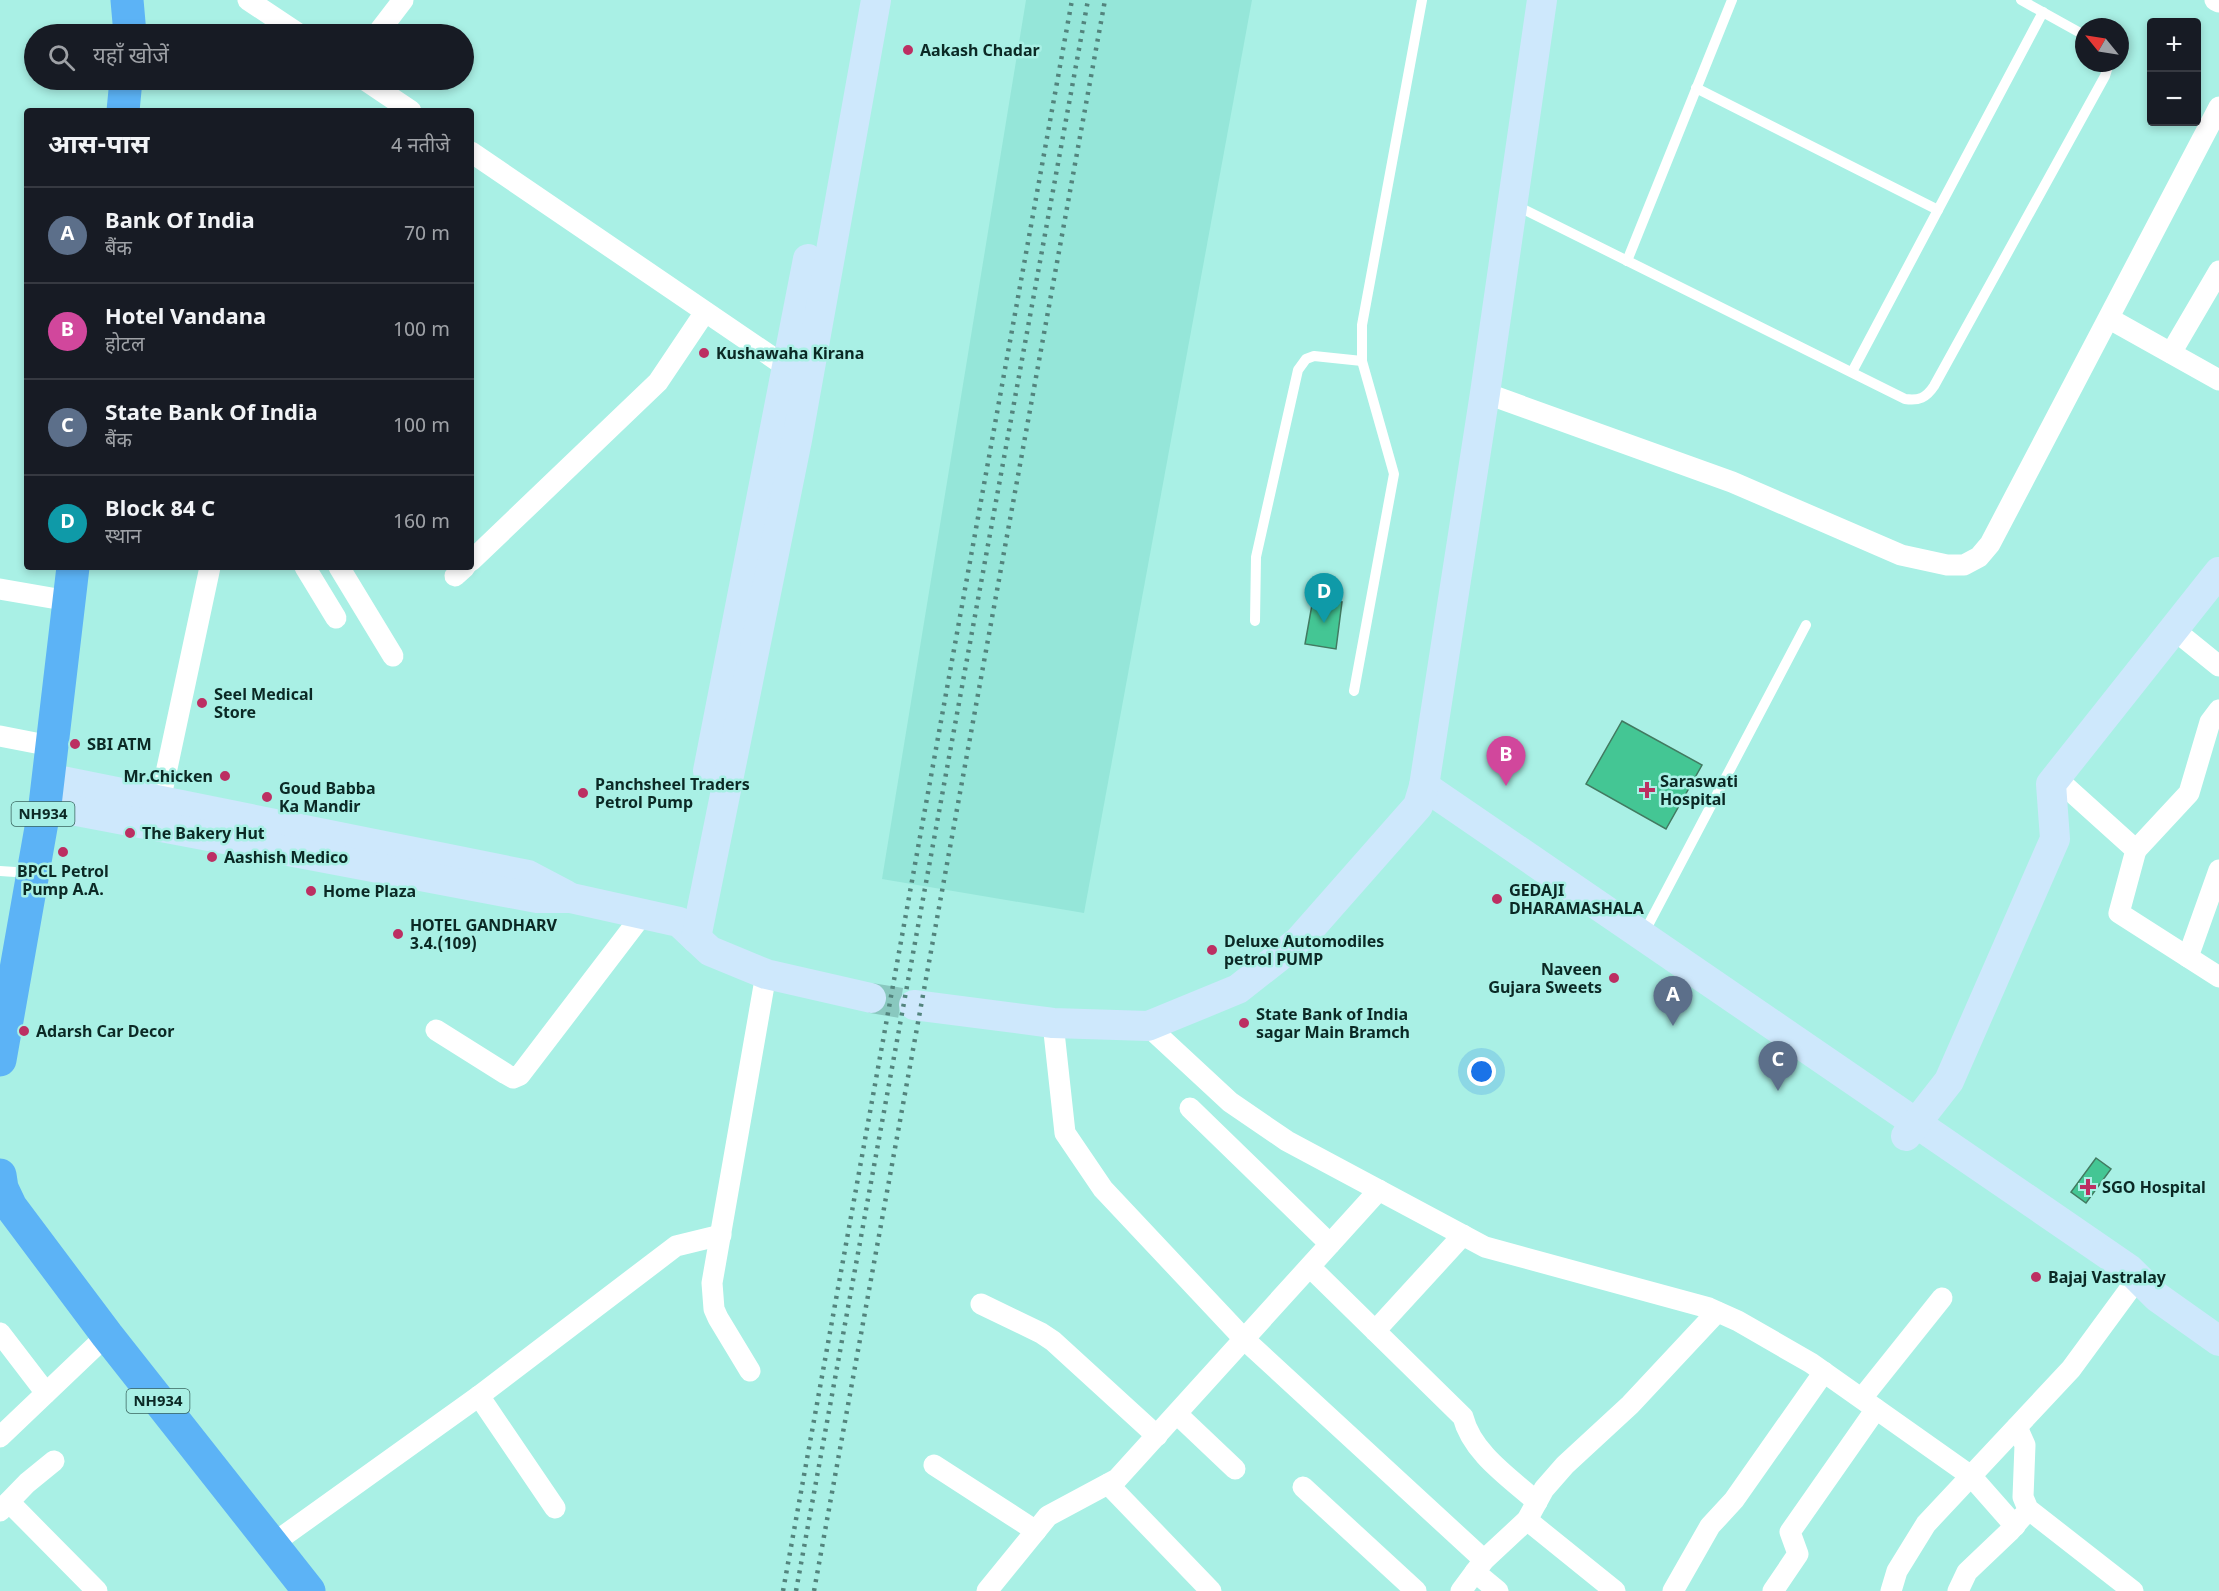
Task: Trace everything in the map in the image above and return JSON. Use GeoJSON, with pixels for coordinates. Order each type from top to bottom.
{"type":"FeatureCollection","features":[{"type":"Feature","properties":{"kind":"highway"},"geometry":{"type":"LineString","coordinates":[[127,0],[129,24]]}},
{"type":"Feature","properties":{"kind":"highway"},"geometry":{"type":"LineString","coordinates":[[123,108],[125,90]]}},
{"type":"Feature","properties":{"kind":"highway","name":"NH934"},"geometry":{"type":"LineString","coordinates":[[0,1060],[46,791],[73,570]]}},
{"type":"Feature","properties":{"kind":"highway","name":"NH934"},"geometry":{"type":"LineString","coordinates":[[4,1188],[107,1335],[304,1589]]}},
{"type":"Feature","properties":{"kind":"main road"},"geometry":{"type":"LineString","coordinates":[[687,930],[856,0]]}},
{"type":"Feature","properties":{"kind":"main road"},"geometry":{"type":"LineString","coordinates":[[687,930],[797,440],[876,0]]}},
{"type":"Feature","properties":{"kind":"main road"},"geometry":{"type":"LineString","coordinates":[[914,1005],[1053,1023],[1148,1026],[1238,989],[1299,941],[1421,796],[1485,393],[1542,0]]}},
{"type":"Feature","properties":{"kind":"main road"},"geometry":{"type":"LineString","coordinates":[[1912,1129],[1948,1081],[2055,839],[2051,784],[2172,628],[2219,572]]}},
{"type":"Feature","properties":{"kind":"main road"},"geometry":{"type":"LineString","coordinates":[[46,791],[160,801],[528,875],[571,898]]}},
{"type":"Feature","properties":{"kind":"main road"},"geometry":{"type":"LineString","coordinates":[[46,791],[537,898],[571,898],[643,914],[687,930],[710,951],[766,974],[871,998]]}},
{"type":"Feature","properties":{"kind":"main road"},"geometry":{"type":"LineString","coordinates":[[1421,796],[1643,935],[1912,1129]]}},
{"type":"Feature","properties":{"kind":"main road"},"geometry":{"type":"LineString","coordinates":[[1421,796],[1912,1129],[2129,1269],[2143,1294],[2219,1341]]}},
{"type":"Feature","properties":{"kind":"street"},"geometry":{"type":"LineString","coordinates":[[249,0],[284,24]]}},
{"type":"Feature","properties":{"kind":"street"},"geometry":{"type":"LineString","coordinates":[[384,24],[403,0]]}},
{"type":"Feature","properties":{"kind":"street"},"geometry":{"type":"LineString","coordinates":[[2215,0],[2219,2]]}},
{"type":"Feature","properties":{"kind":"street"},"geometry":{"type":"LineString","coordinates":[[380,90],[407,108]]}},
{"type":"Feature","properties":{"kind":"street"},"geometry":{"type":"LineString","coordinates":[[1485,393],[1732,482],[1901,555],[1947,565],[1964,565],[1979,557],[1990,544],[2110,319],[2219,107]]}},
{"type":"Feature","properties":{"kind":"street"},"geometry":{"type":"LineString","coordinates":[[474,154],[788,369]]}},
{"type":"Feature","properties":{"kind":"street"},"geometry":{"type":"LineString","coordinates":[[2171,353],[2219,271]]}},
{"type":"Feature","properties":{"kind":"street"},"geometry":{"type":"LineString","coordinates":[[474,558],[658,382],[705,312]]}},
{"type":"Feature","properties":{"kind":"street"},"geometry":{"type":"LineString","coordinates":[[2110,319],[2219,381]]}},
{"type":"Feature","properties":{"kind":"street"},"geometry":{"type":"LineString","coordinates":[[160,801],[209,570]]}},
{"type":"Feature","properties":{"kind":"street"},"geometry":{"type":"LineString","coordinates":[[308,570],[336,618]]}},
{"type":"Feature","properties":{"kind":"street"},"geometry":{"type":"LineString","coordinates":[[341,570],[393,656]]}},
{"type":"Feature","properties":{"kind":"street"},"geometry":{"type":"LineString","coordinates":[[0,589],[69,601]]}},
{"type":"Feature","properties":{"kind":"street"},"geometry":{"type":"LineString","coordinates":[[2172,628],[2219,666]]}},
{"type":"Feature","properties":{"kind":"street"},"geometry":{"type":"LineString","coordinates":[[2219,710],[2210,722],[2189,793],[2136,850],[2119,913],[2219,977]]}},
{"type":"Feature","properties":{"kind":"street"},"geometry":{"type":"LineString","coordinates":[[0,736],[51,746]]}},
{"type":"Feature","properties":{"kind":"street"},"geometry":{"type":"LineString","coordinates":[[2055,777],[2136,850]]}},
{"type":"Feature","properties":{"kind":"street"},"geometry":{"type":"LineString","coordinates":[[2188,957],[2219,870]]}},
{"type":"Feature","properties":{"kind":"street"},"geometry":{"type":"LineString","coordinates":[[436,1030],[513,1078],[520,1076],[643,914]]}},
{"type":"Feature","properties":{"kind":"street"},"geometry":{"type":"LineString","coordinates":[[750,1371],[714,1309],[712,1283],[766,974]]}},
{"type":"Feature","properties":{"kind":"street"},"geometry":{"type":"LineString","coordinates":[[1053,1023],[1065,1133],[1103,1189],[1245,1340],[1480,1566],[1498,1591]]}},
{"type":"Feature","properties":{"kind":"street"},"geometry":{"type":"LineString","coordinates":[[1148,1026],[1230,1102],[1287,1141],[1485,1247],[1717,1312],[1738,1321],[1824,1372],[1971,1476],[2015,1526]]}},
{"type":"Feature","properties":{"kind":"street"},"geometry":{"type":"LineString","coordinates":[[1190,1108],[1330,1244]]}},
{"type":"Feature","properties":{"kind":"street"},"geometry":{"type":"LineString","coordinates":[[987,1591],[1048,1516],[1117,1479],[1379,1190]]}},
{"type":"Feature","properties":{"kind":"street"},"geometry":{"type":"LineString","coordinates":[[271,1545],[479,1396],[676,1246],[721,1235]]}},
{"type":"Feature","properties":{"kind":"street"},"geometry":{"type":"LineString","coordinates":[[1375,1331],[1463,1235]]}},
{"type":"Feature","properties":{"kind":"street"},"geometry":{"type":"LineString","coordinates":[[1310,1268],[1463,1417],[1467,1433],[1532,1511],[1615,1591]]}},
{"type":"Feature","properties":{"kind":"street"},"geometry":{"type":"LineString","coordinates":[[1891,1591],[1897,1571],[1926,1524],[2143,1294]]}},
{"type":"Feature","properties":{"kind":"street"},"geometry":{"type":"LineString","coordinates":[[1773,1591],[1798,1554],[1790,1532],[1869,1404],[1942,1298]]}},
{"type":"Feature","properties":{"kind":"street"},"geometry":{"type":"LineString","coordinates":[[981,1305],[1053,1341],[1157,1436]]}},
{"type":"Feature","properties":{"kind":"street"},"geometry":{"type":"LineString","coordinates":[[1461,1591],[1480,1566],[1532,1511],[1544,1490],[1565,1465],[1630,1405],[1717,1312]]}},
{"type":"Feature","properties":{"kind":"street"},"geometry":{"type":"LineString","coordinates":[[0,1334],[46,1393]]}},
{"type":"Feature","properties":{"kind":"street"},"geometry":{"type":"LineString","coordinates":[[0,1437],[107,1335]]}},
{"type":"Feature","properties":{"kind":"street"},"geometry":{"type":"LineString","coordinates":[[1673,1591],[1710,1526],[1734,1500],[1824,1372]]}},
{"type":"Feature","properties":{"kind":"street"},"geometry":{"type":"LineString","coordinates":[[479,1396],[555,1508]]}},
{"type":"Feature","properties":{"kind":"street"},"geometry":{"type":"LineString","coordinates":[[1177,1414],[1235,1469]]}},
{"type":"Feature","properties":{"kind":"street"},"geometry":{"type":"LineString","coordinates":[[2017,1427],[2025,1445],[2023,1497],[2028,1509],[2133,1591]]}},
{"type":"Feature","properties":{"kind":"street"},"geometry":{"type":"LineString","coordinates":[[54,1461],[4,1507],[97,1591]]}},
{"type":"Feature","properties":{"kind":"street"},"geometry":{"type":"LineString","coordinates":[[934,1465],[1036,1531]]}},
{"type":"Feature","properties":{"kind":"street"},"geometry":{"type":"LineString","coordinates":[[1108,1484],[1211,1591]]}},
{"type":"Feature","properties":{"kind":"street"},"geometry":{"type":"LineString","coordinates":[[1303,1487],[1416,1591]]}},
{"type":"Feature","properties":{"kind":"street"},"geometry":{"type":"LineString","coordinates":[[1958,1591],[1967,1572],[2015,1526],[2028,1509]]}},
{"type":"Feature","properties":{"kind":"lane"},"geometry":{"type":"LineString","coordinates":[[1354,691],[1394,474],[1362,361],[1362,325],[1422,0]]}},
{"type":"Feature","properties":{"kind":"lane"},"geometry":{"type":"LineString","coordinates":[[1627,261],[1732,0]]}},
{"type":"Feature","properties":{"kind":"lane"},"geometry":{"type":"LineString","coordinates":[[2020,0],[2075,30]]}},
{"type":"Feature","properties":{"kind":"lane"},"geometry":{"type":"LineString","coordinates":[[1852,372],[2043,12]]}},
{"type":"Feature","properties":{"kind":"lane"},"geometry":{"type":"LineString","coordinates":[[1512,203],[1905,399],[1918,400],[1928,395],[2106,72]]}},
{"type":"Feature","properties":{"kind":"lane"},"geometry":{"type":"LineString","coordinates":[[1696,88],[1938,210]]}},
{"type":"Feature","properties":{"kind":"lane"},"geometry":{"type":"LineString","coordinates":[[1255,621],[1256,557],[1298,370],[1306,359],[1314,356],[1362,361]]}},
{"type":"Feature","properties":{"kind":"lane"},"geometry":{"type":"LineString","coordinates":[[1643,935],[1806,625]]}},
{"type":"Feature","properties":{"kind":"lane"},"geometry":{"type":"LineString","coordinates":[[0,871],[32,873]]}},
{"type":"Feature","properties":{"kind":"shaded area"},"geometry":{"type":"Polygon","coordinates":[[[1026,0],[1252,0],[1084,913],[882,879],[1026,0]]]}},
{"type":"Feature","properties":{"kind":"building"},"geometry":{"type":"Polygon","coordinates":[[[1313,599],[1342,602],[1336,649],[1305,644],[1313,599]]]}},
{"type":"Feature","properties":{"kind":"building"},"geometry":{"type":"Polygon","coordinates":[[[1622,721],[1702,765],[1666,829],[1586,784],[1622,721]]]}},
{"type":"Feature","properties":{"kind":"building"},"geometry":{"type":"Polygon","coordinates":[[[2096,1158],[2111,1169],[2086,1203],[2071,1192],[2096,1158]]]}},
{"type":"Feature","properties":{"kind":"tunnel"},"geometry":{"type":"LineString","coordinates":[[871,998],[914,1005]]}},
{"type":"Feature","properties":{"kind":"railway"},"geometry":{"type":"LineString","coordinates":[[783,1591],[1072,0]]}},
{"type":"Feature","properties":{"kind":"railway"},"geometry":{"type":"LineString","coordinates":[[796,1591],[1088,0]]}},
{"type":"Feature","properties":{"kind":"railway"},"geometry":{"type":"LineString","coordinates":[[814,1591],[1105,0]]}},
{"type":"Feature","properties":{"kind":"place","name":"Aakash Chadar"},"geometry":{"type":"Point","coordinates":[908,50]}},
{"type":"Feature","properties":{"kind":"place","name":"Kushawaha Kirana"},"geometry":{"type":"Point","coordinates":[704,353]}},
{"type":"Feature","properties":{"kind":"place","name":"Block 84 C"},"geometry":{"type":"Point","coordinates":[1324,623]}},
{"type":"Feature","properties":{"kind":"place","name":"Seel Medical Store"},"geometry":{"type":"Point","coordinates":[202,703]}},
{"type":"Feature","properties":{"kind":"place","name":"SBI ATM"},"geometry":{"type":"Point","coordinates":[75,744]}},
{"type":"Feature","properties":{"kind":"place","name":"Mr.Chicken"},"geometry":{"type":"Point","coordinates":[225,776]}},
{"type":"Feature","properties":{"kind":"place","name":"Hotel Vandana"},"geometry":{"type":"Point","coordinates":[1506,786]}},
{"type":"Feature","properties":{"kind":"place","name":"Saraswati Hospital"},"geometry":{"type":"Point","coordinates":[1647,790]}},
{"type":"Feature","properties":{"kind":"place","name":"Panchsheel Traders Petrol Pump"},"geometry":{"type":"Point","coordinates":[583,793]}},
{"type":"Feature","properties":{"kind":"place","name":"Goud Babba Ka Mandir"},"geometry":{"type":"Point","coordinates":[267,797]}},
{"type":"Feature","properties":{"kind":"place","name":"The Bakery Hut"},"geometry":{"type":"Point","coordinates":[130,833]}},
{"type":"Feature","properties":{"kind":"place","name":"BPCL Petrol Pump A.A."},"geometry":{"type":"Point","coordinates":[63,852]}},
{"type":"Feature","properties":{"kind":"place","name":"Aashish Medico"},"geometry":{"type":"Point","coordinates":[212,857]}},
{"type":"Feature","properties":{"kind":"place","name":"Home Plaza"},"geometry":{"type":"Point","coordinates":[311,891]}},
{"type":"Feature","properties":{"kind":"place","name":"GEDAJI DHARAMASHALA"},"geometry":{"type":"Point","coordinates":[1497,899]}},
{"type":"Feature","properties":{"kind":"place","name":"HOTEL GANDHARV 3.4.(109)"},"geometry":{"type":"Point","coordinates":[398,934]}},
{"type":"Feature","properties":{"kind":"place","name":"Deluxe Automodiles petrol PUMP"},"geometry":{"type":"Point","coordinates":[1212,950]}},
{"type":"Feature","properties":{"kind":"place","name":"Naveen Gujara Sweets"},"geometry":{"type":"Point","coordinates":[1614,978]}},
{"type":"Feature","properties":{"kind":"place","name":"State Bank of India sagar Main Bramch"},"geometry":{"type":"Point","coordinates":[1244,1023]}},
{"type":"Feature","properties":{"kind":"place","name":"Bank Of India"},"geometry":{"type":"Point","coordinates":[1673,1026]}},
{"type":"Feature","properties":{"kind":"place","name":"Adarsh Car Decor"},"geometry":{"type":"Point","coordinates":[24,1031]}},
{"type":"Feature","properties":{"kind":"place","name":"State Bank Of India"},"geometry":{"type":"Point","coordinates":[1778,1091]}},
{"type":"Feature","properties":{"kind":"place","name":"SGO Hospital"},"geometry":{"type":"Point","coordinates":[2088,1187]}},
{"type":"Feature","properties":{"kind":"place","name":"Bajaj Vastralay"},"geometry":{"type":"Point","coordinates":[2036,1277]}}]}
